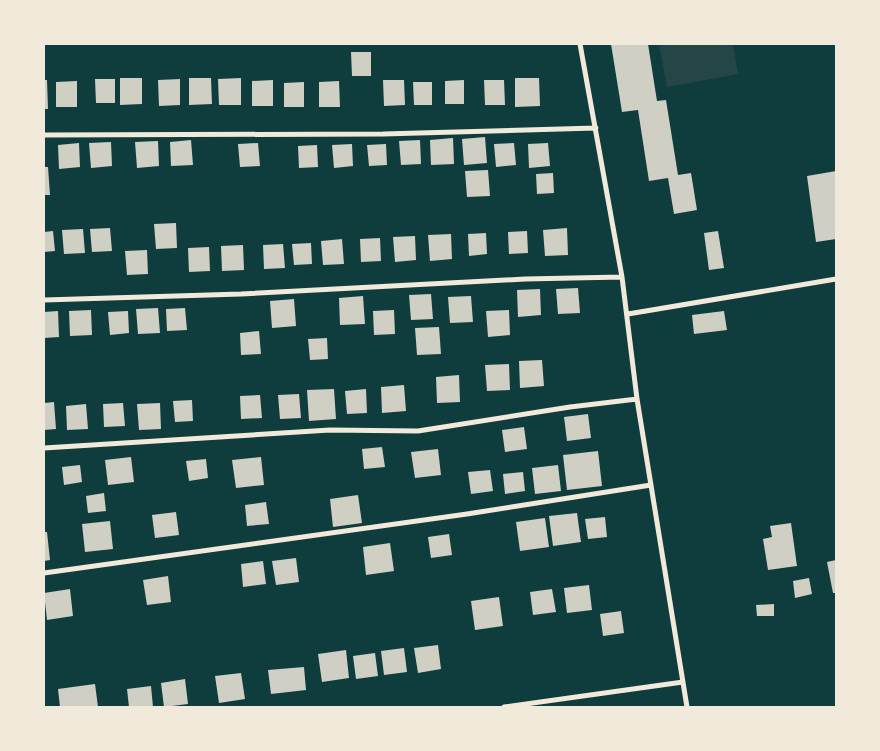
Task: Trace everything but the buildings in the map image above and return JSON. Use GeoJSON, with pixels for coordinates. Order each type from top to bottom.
{"type":"FeatureCollection","features":[{"type":"Feature","properties":{"kind":"street"},"geometry":{"type":"LineString","coordinates":[[580,44],[628,314],[637,399],[687,707]]}},
{"type":"Feature","properties":{"kind":"street"},"geometry":{"type":"LineString","coordinates":[[44,134],[383,134],[596,128]]}},
{"type":"Feature","properties":{"kind":"street"},"geometry":{"type":"LineString","coordinates":[[44,300],[241,294],[525,279],[622,277]]}},
{"type":"Feature","properties":{"kind":"street"},"geometry":{"type":"LineString","coordinates":[[628,314],[836,279]]}},
{"type":"Feature","properties":{"kind":"street"},"geometry":{"type":"LineString","coordinates":[[44,448],[330,430],[418,431],[570,406],[637,399]]}},
{"type":"Feature","properties":{"kind":"street"},"geometry":{"type":"LineString","coordinates":[[44,573],[467,514],[651,485]]}},
{"type":"Feature","properties":{"kind":"street"},"geometry":{"type":"LineString","coordinates":[[504,707],[683,682]]}},
{"type":"Feature","properties":{"kind":"shaded area"},"geometry":{"type":"Polygon","coordinates":[[[659,44],[733,44],[738,74],[667,87],[659,44]]]}}]}
